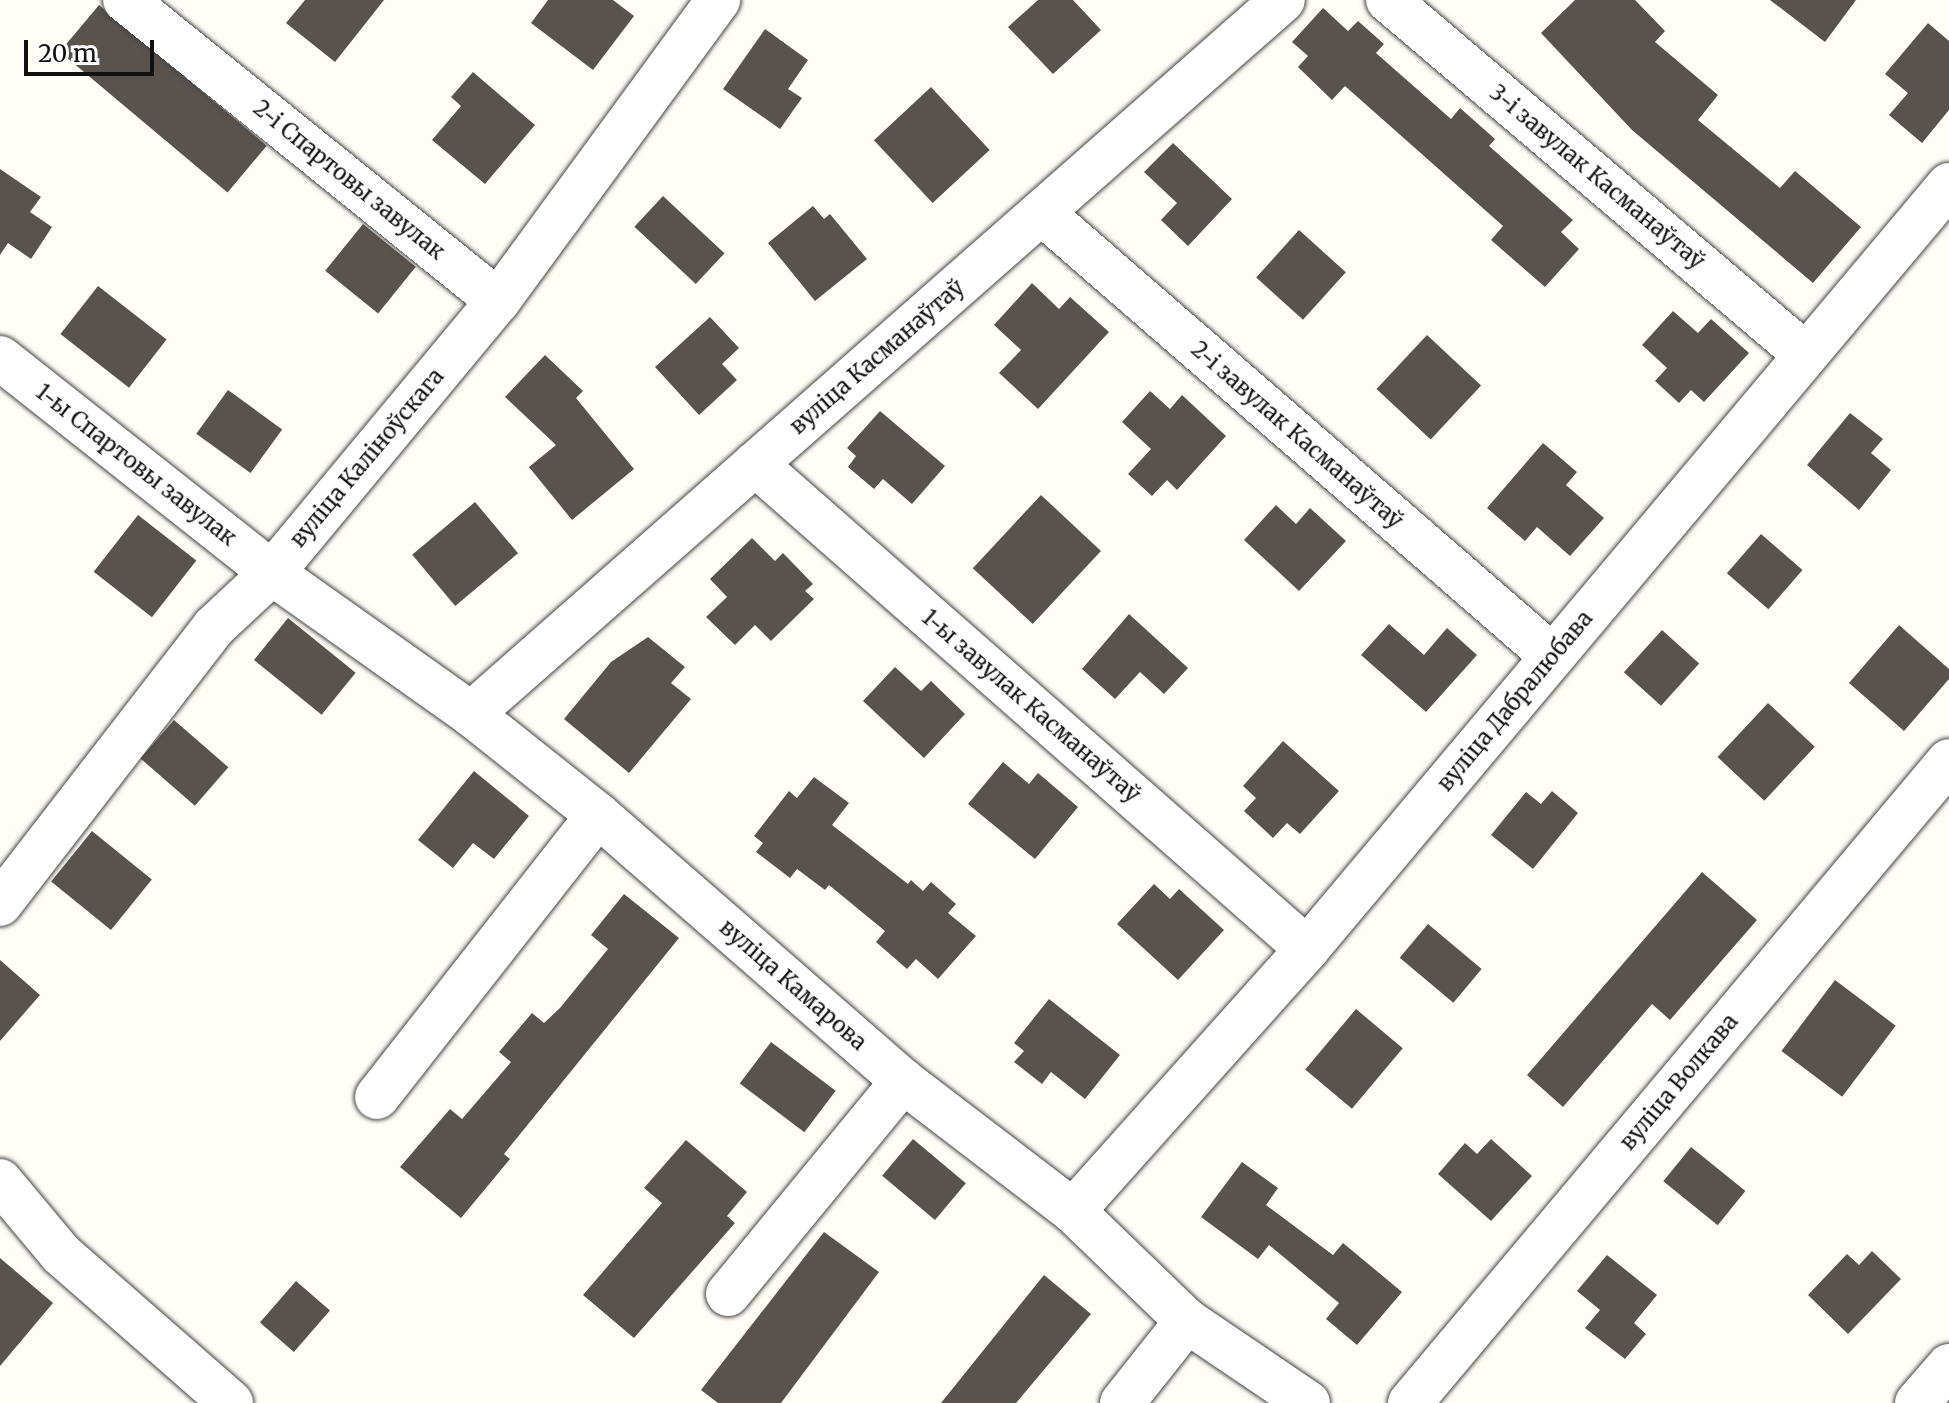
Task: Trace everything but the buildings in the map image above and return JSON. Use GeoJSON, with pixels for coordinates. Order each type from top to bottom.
{"type":"FeatureCollection","features":[{"type":"Feature","properties":{"kind":"street","name":"2-і Спартовы завулак"},"geometry":{"type":"LineString","coordinates":[[125,0],[498,301]]}},
{"type":"Feature","properties":{"kind":"street","name":"вуліца Касманаўтаў"},"geometry":{"type":"LineString","coordinates":[[471,714],[1283,0]]}},
{"type":"Feature","properties":{"kind":"street","name":"3-і завулак Касманаўтаў"},"geometry":{"type":"LineString","coordinates":[[1388,0],[1806,355]]}},
{"type":"Feature","properties":{"kind":"street","name":"вуліца Каліноўскага"},"geometry":{"type":"LineString","coordinates":[[0,904],[214,627],[272,573],[498,301],[713,2]]}},
{"type":"Feature","properties":{"kind":"street","name":"вуліца Дабралюбава"},"geometry":{"type":"LineString","coordinates":[[1073,1211],[1307,949],[1949,185]]}},
{"type":"Feature","properties":{"kind":"street","name":"2-і завулак Касманаўтаў"},"geometry":{"type":"LineString","coordinates":[[1042,213],[1552,656]]}},
{"type":"Feature","properties":{"kind":"street","name":"1-ы Спартовы завулак"},"geometry":{"type":"LineString","coordinates":[[0,358],[272,573]]}},
{"type":"Feature","properties":{"kind":"street","name":"1-ы завулак Касманаўтаў"},"geometry":{"type":"LineString","coordinates":[[755,464],[1307,949]]}},
{"type":"Feature","properties":{"kind":"street","name":"вуліца Камарова"},"geometry":{"type":"LineString","coordinates":[[272,573],[471,714],[598,815],[903,1081],[1073,1211],[1187,1321],[1308,1403]]}},
{"type":"Feature","properties":{"kind":"street","name":"вуліца Волкава"},"geometry":{"type":"LineString","coordinates":[[1410,1403],[1949,761]]}},
{"type":"Feature","properties":{"kind":"street"},"geometry":{"type":"LineString","coordinates":[[377,1097],[598,815]]}},
{"type":"Feature","properties":{"kind":"street"},"geometry":{"type":"LineString","coordinates":[[728,1294],[903,1081]]}},
{"type":"Feature","properties":{"kind":"street"},"geometry":{"type":"LineString","coordinates":[[0,1181],[61,1254],[231,1403]]}},
{"type":"Feature","properties":{"kind":"street"},"geometry":{"type":"LineString","coordinates":[[1122,1403],[1187,1321]]}},
{"type":"Feature","properties":{"kind":"street"},"geometry":{"type":"LineString","coordinates":[[1917,1403],[1949,1366]]}}]}
